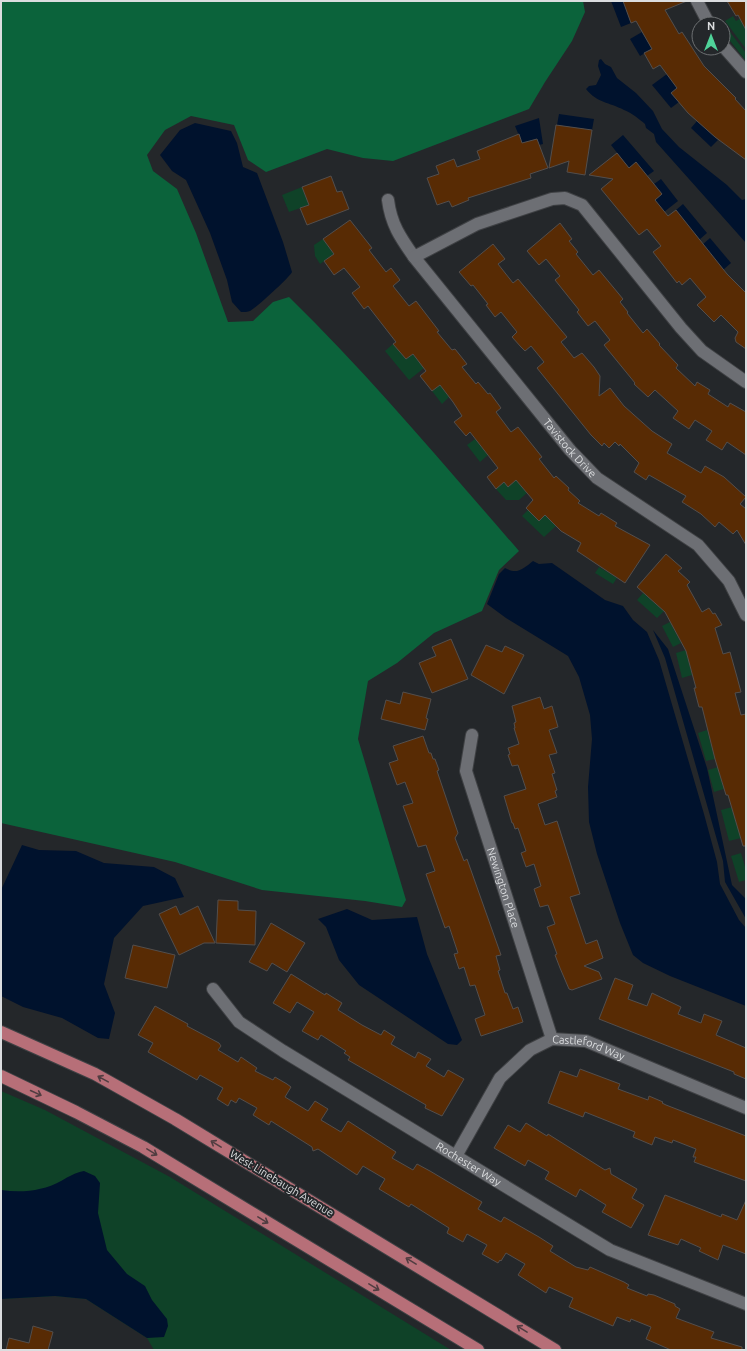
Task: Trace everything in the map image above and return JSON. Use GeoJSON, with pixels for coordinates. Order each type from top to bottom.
{"type":"FeatureCollection","features":[{"type":"Feature","properties":{"kind":"main road","name":"West Linebaugh Avenue"},"geometry":{"type":"LineString","coordinates":[[1,1032],[95,1074],[175,1119],[555,1350]]}},
{"type":"Feature","properties":{"kind":"main road"},"geometry":{"type":"LineString","coordinates":[[1,1076],[76,1112],[143,1147],[478,1350]]}},
{"type":"Feature","properties":{"kind":"street"},"geometry":{"type":"LineString","coordinates":[[697,1],[705,16]]}},
{"type":"Feature","properties":{"kind":"street"},"geometry":{"type":"LineString","coordinates":[[731,55],[746,72]]}},
{"type":"Feature","properties":{"kind":"street"},"geometry":{"type":"LineString","coordinates":[[414,257],[477,224],[552,199],[565,198],[582,205],[681,328],[702,351],[746,382]]}},
{"type":"Feature","properties":{"kind":"street","name":"Tavistock Drive"},"geometry":{"type":"LineString","coordinates":[[388,200],[390,214],[396,231],[414,257],[570,450],[597,478],[624,498],[698,545],[729,581],[746,615]]}},
{"type":"Feature","properties":{"kind":"street","name":"Newington Place"},"geometry":{"type":"LineString","coordinates":[[472,735],[466,770],[552,1039]]}},
{"type":"Feature","properties":{"kind":"street","name":"Rochester Way"},"geometry":{"type":"LineString","coordinates":[[213,989],[239,1022],[283,1052],[610,1250],[746,1304]]}},
{"type":"Feature","properties":{"kind":"street","name":"Castleford Way"},"geometry":{"type":"LineString","coordinates":[[456,1156],[500,1078],[530,1050],[552,1039],[586,1041],[746,1108]]}},
{"type":"Feature","properties":{"kind":"green space"},"geometry":{"type":"Polygon","coordinates":[[[1,1],[583,1],[585,12],[572,41],[529,109],[393,161],[363,158],[327,149],[266,172],[248,160],[234,125],[191,116],[165,130],[147,155],[153,171],[177,189],[196,233],[228,322],[253,321],[273,302],[289,297],[378,390],[519,551],[499,570],[482,611],[434,633],[397,663],[368,681],[358,739],[406,900],[402,907],[365,901],[262,890],[175,862],[1,823],[1,1]]]}},
{"type":"Feature","properties":{"kind":"green space"},"geometry":{"type":"Polygon","coordinates":[[[733,16],[736,21],[743,17],[746,26],[746,49],[731,29],[731,17],[733,16]]]}},
{"type":"Feature","properties":{"kind":"green space"},"geometry":{"type":"Polygon","coordinates":[[[731,33],[746,53],[746,61],[731,42],[731,33]]]}},
{"type":"Feature","properties":{"kind":"green space"},"geometry":{"type":"Polygon","coordinates":[[[302,187],[309,205],[289,212],[282,195],[302,187]]]}},
{"type":"Feature","properties":{"kind":"green space"},"geometry":{"type":"Polygon","coordinates":[[[323,239],[334,254],[320,264],[315,256],[314,245],[323,239]]]}},
{"type":"Feature","properties":{"kind":"green space"},"geometry":{"type":"Polygon","coordinates":[[[393,344],[406,359],[413,354],[424,368],[409,380],[385,351],[393,344]]]}},
{"type":"Feature","properties":{"kind":"green space"},"geometry":{"type":"Polygon","coordinates":[[[440,385],[449,397],[442,404],[432,391],[440,385]]]}},
{"type":"Feature","properties":{"kind":"green space"},"geometry":{"type":"Polygon","coordinates":[[[475,439],[488,455],[480,462],[467,445],[475,439]]]}},
{"type":"Feature","properties":{"kind":"green space"},"geometry":{"type":"Polygon","coordinates":[[[516,480],[527,493],[519,500],[506,500],[496,489],[504,482],[508,486],[516,480]]]}},
{"type":"Feature","properties":{"kind":"green space"},"geometry":{"type":"Polygon","coordinates":[[[528,510],[539,521],[545,515],[556,526],[544,537],[522,516],[528,510]]]}},
{"type":"Feature","properties":{"kind":"green space"},"geometry":{"type":"Polygon","coordinates":[[[599,567],[617,578],[613,584],[595,573],[599,567]]]}},
{"type":"Feature","properties":{"kind":"green space"},"geometry":{"type":"Polygon","coordinates":[[[643,593],[664,611],[657,618],[637,600],[643,593]]]}},
{"type":"Feature","properties":{"kind":"green space"},"geometry":{"type":"Polygon","coordinates":[[[670,622],[681,643],[673,647],[662,626],[670,622]]]}},
{"type":"Feature","properties":{"kind":"green space"},"geometry":{"type":"Polygon","coordinates":[[[686,650],[692,675],[682,678],[676,653],[686,650]]]}},
{"type":"Feature","properties":{"kind":"green space"},"geometry":{"type":"Polygon","coordinates":[[[707,730],[715,759],[706,761],[698,733],[707,730]]]}},
{"type":"Feature","properties":{"kind":"green space"},"geometry":{"type":"Polygon","coordinates":[[[718,767],[724,789],[714,792],[708,770],[718,767]]]}},
{"type":"Feature","properties":{"kind":"green space"},"geometry":{"type":"Polygon","coordinates":[[[732,807],[741,838],[729,841],[721,810],[732,807]]]}},
{"type":"Feature","properties":{"kind":"green space"},"geometry":{"type":"Polygon","coordinates":[[[741,853],[746,870],[746,880],[739,882],[731,856],[741,853]]]}},
{"type":"Feature","properties":{"kind":"green space"},"geometry":{"type":"Polygon","coordinates":[[[1,1091],[45,1110],[170,1177],[451,1350],[154,1350],[147,1338],[86,1299],[55,1296],[1,1299],[1,1091]]]}},
{"type":"Feature","properties":{"kind":"water"},"geometry":{"type":"Polygon","coordinates":[[[611,1],[623,1],[631,23],[621,27],[611,1]]]}},
{"type":"Feature","properties":{"kind":"water"},"geometry":{"type":"Polygon","coordinates":[[[642,32],[652,49],[640,56],[630,39],[642,32]]]}},
{"type":"Feature","properties":{"kind":"water"},"geometry":{"type":"Polygon","coordinates":[[[601,59],[605,64],[611,67],[617,78],[636,93],[653,111],[662,129],[679,147],[727,185],[742,200],[746,199],[746,243],[656,142],[654,134],[646,128],[645,124],[635,116],[619,107],[594,97],[586,89],[589,86],[596,85],[601,75],[598,66],[599,60],[601,59]]]}},
{"type":"Feature","properties":{"kind":"water"},"geometry":{"type":"Polygon","coordinates":[[[667,74],[677,88],[679,102],[671,108],[652,85],[667,74]]]}},
{"type":"Feature","properties":{"kind":"water"},"geometry":{"type":"Polygon","coordinates":[[[559,114],[594,119],[592,130],[557,125],[559,114]]]}},
{"type":"Feature","properties":{"kind":"water"},"geometry":{"type":"Polygon","coordinates":[[[539,118],[543,144],[539,145],[536,139],[522,143],[515,126],[539,118]]]}},
{"type":"Feature","properties":{"kind":"water"},"geometry":{"type":"Polygon","coordinates":[[[697,121],[718,140],[711,147],[691,128],[697,121]]]}},
{"type":"Feature","properties":{"kind":"water"},"geometry":{"type":"Polygon","coordinates":[[[195,123],[231,131],[237,143],[243,167],[257,173],[283,242],[292,272],[259,304],[249,311],[241,312],[232,302],[227,280],[210,233],[186,180],[172,171],[160,155],[180,130],[195,123]]]}},
{"type":"Feature","properties":{"kind":"water"},"geometry":{"type":"Polygon","coordinates":[[[623,135],[654,171],[647,176],[636,163],[629,168],[611,145],[623,135]]]}},
{"type":"Feature","properties":{"kind":"water"},"geometry":{"type":"Polygon","coordinates":[[[661,179],[678,201],[664,212],[655,200],[662,194],[654,184],[661,179]]]}},
{"type":"Feature","properties":{"kind":"water"},"geometry":{"type":"Polygon","coordinates":[[[683,204],[707,233],[699,240],[676,210],[683,204]]]}},
{"type":"Feature","properties":{"kind":"water"},"geometry":{"type":"Polygon","coordinates":[[[710,238],[731,263],[723,270],[702,245],[710,238]]]}},
{"type":"Feature","properties":{"kind":"water"},"geometry":{"type":"Polygon","coordinates":[[[533,561],[539,564],[552,563],[605,600],[623,606],[633,620],[647,632],[659,660],[704,814],[717,862],[720,884],[739,920],[746,928],[746,1006],[670,976],[643,963],[633,955],[620,923],[597,854],[589,822],[588,787],[592,739],[590,715],[579,677],[568,656],[506,618],[487,604],[499,574],[505,568],[513,571],[520,570],[533,561]]]}},
{"type":"Feature","properties":{"kind":"water"},"geometry":{"type":"Polygon","coordinates":[[[653,630],[668,649],[707,768],[732,885],[746,899],[746,919],[725,882],[723,861],[665,658],[653,630]]]}},
{"type":"Feature","properties":{"kind":"water"},"geometry":{"type":"Polygon","coordinates":[[[22,845],[39,850],[76,851],[104,863],[154,867],[175,878],[184,897],[143,906],[114,938],[104,984],[115,1013],[109,1039],[98,1038],[62,1018],[23,1007],[1,996],[1,890],[22,845]]]}},
{"type":"Feature","properties":{"kind":"water"},"geometry":{"type":"Polygon","coordinates":[[[347,909],[372,920],[417,917],[427,954],[462,1040],[457,1045],[448,1044],[359,985],[339,960],[326,927],[318,919],[347,909]]]}},
{"type":"Feature","properties":{"kind":"water"},"geometry":{"type":"Polygon","coordinates":[[[84,1171],[95,1176],[100,1183],[98,1213],[107,1250],[127,1274],[145,1286],[152,1300],[167,1319],[168,1326],[164,1337],[147,1338],[86,1299],[55,1296],[1,1299],[1,1190],[24,1191],[40,1189],[84,1171]]]}},
{"type":"Feature","properties":{"kind":"building"},"geometry":{"type":"Polygon","coordinates":[[[623,1],[687,1],[665,10],[679,34],[682,32],[691,46],[691,56],[698,56],[704,66],[736,98],[735,99],[746,111],[746,160],[715,137],[688,113],[671,93],[677,88],[660,65],[653,69],[644,53],[652,49],[636,21],[631,23],[623,1]]]}},
{"type":"Feature","properties":{"kind":"building"},"geometry":{"type":"Polygon","coordinates":[[[727,1],[746,1],[746,30],[738,15],[736,16],[727,1]]]}},
{"type":"Feature","properties":{"kind":"building"},"geometry":{"type":"Polygon","coordinates":[[[556,125],[592,130],[585,175],[567,172],[569,161],[549,168],[556,125]]]}},
{"type":"Feature","properties":{"kind":"building"},"geometry":{"type":"Polygon","coordinates":[[[519,134],[522,143],[537,139],[548,168],[530,174],[531,178],[468,198],[469,200],[452,207],[449,201],[437,205],[427,178],[439,174],[436,166],[454,159],[457,167],[480,159],[477,151],[519,134]]]}},
{"type":"Feature","properties":{"kind":"building"},"geometry":{"type":"Polygon","coordinates":[[[617,153],[629,168],[636,162],[662,194],[655,200],[668,216],[676,210],[727,274],[746,293],[746,349],[736,342],[735,338],[738,332],[721,315],[714,322],[697,305],[706,297],[690,278],[682,285],[679,281],[677,283],[653,252],[661,246],[647,229],[639,235],[601,189],[613,179],[589,175],[617,153]]]}},
{"type":"Feature","properties":{"kind":"building"},"geometry":{"type":"Polygon","coordinates":[[[331,176],[337,192],[342,191],[349,209],[307,225],[300,208],[309,205],[302,187],[331,176]]]}},
{"type":"Feature","properties":{"kind":"building"},"geometry":{"type":"Polygon","coordinates":[[[350,220],[372,248],[369,250],[386,272],[391,268],[400,280],[393,286],[409,306],[416,301],[439,331],[437,332],[452,350],[455,349],[467,364],[462,367],[476,384],[478,382],[488,394],[490,393],[501,408],[496,412],[511,432],[518,427],[542,457],[539,459],[554,478],[556,476],[569,488],[568,490],[580,501],[578,503],[599,516],[601,513],[617,523],[615,526],[650,545],[625,583],[577,551],[581,543],[561,531],[545,515],[539,521],[526,508],[533,500],[516,480],[508,487],[504,482],[496,489],[487,477],[498,468],[470,432],[466,436],[454,422],[462,416],[453,402],[440,385],[432,391],[420,376],[426,371],[413,354],[406,359],[393,344],[396,342],[368,306],[364,309],[352,293],[360,287],[344,268],[334,275],[324,261],[334,254],[323,239],[350,220]]]}},
{"type":"Feature","properties":{"kind":"building"},"geometry":{"type":"Polygon","coordinates":[[[560,223],[572,239],[569,241],[578,252],[576,254],[593,275],[599,270],[623,299],[620,302],[628,312],[627,313],[643,333],[647,329],[660,344],[659,345],[678,365],[676,368],[695,386],[697,382],[710,390],[708,394],[728,407],[730,403],[746,412],[746,455],[727,442],[722,450],[706,440],[712,431],[695,420],[689,429],[673,418],[678,411],[655,390],[648,397],[634,384],[635,383],[604,345],[610,340],[595,321],[588,326],[577,312],[579,310],[555,280],[560,276],[546,259],[539,265],[527,251],[560,223]]]}},
{"type":"Feature","properties":{"kind":"building"},"geometry":{"type":"Polygon","coordinates":[[[493,244],[505,259],[498,264],[513,283],[518,279],[567,337],[561,342],[574,358],[582,353],[594,367],[600,376],[599,396],[610,388],[624,406],[652,431],[672,444],[667,453],[701,473],[705,466],[724,477],[746,497],[740,504],[746,509],[746,545],[737,530],[733,534],[719,522],[715,527],[701,514],[682,502],[686,496],[649,475],[646,480],[634,472],[639,463],[620,444],[619,446],[615,442],[609,448],[604,443],[602,446],[591,435],[537,368],[544,362],[531,346],[525,351],[521,347],[512,337],[517,332],[501,312],[495,317],[486,305],[488,304],[473,285],[471,286],[459,272],[493,244]]]}},
{"type":"Feature","properties":{"kind":"building"},"geometry":{"type":"Polygon","coordinates":[[[666,554],[682,568],[678,571],[690,582],[687,585],[702,612],[709,608],[713,614],[715,613],[722,625],[715,628],[723,654],[730,652],[737,677],[741,692],[735,693],[741,715],[746,714],[746,846],[743,846],[728,795],[726,795],[702,707],[699,707],[694,688],[696,688],[686,651],[665,612],[637,587],[666,554]]]}},
{"type":"Feature","properties":{"kind":"building"},"geometry":{"type":"Polygon","coordinates":[[[451,639],[468,679],[432,693],[419,663],[436,656],[432,647],[451,639]]]}},
{"type":"Feature","properties":{"kind":"building"},"geometry":{"type":"Polygon","coordinates":[[[486,645],[502,652],[505,646],[524,655],[504,694],[471,675],[486,645]]]}},
{"type":"Feature","properties":{"kind":"building"},"geometry":{"type":"Polygon","coordinates":[[[403,692],[431,699],[426,718],[428,719],[425,730],[381,719],[386,700],[400,704],[403,692]]]}},
{"type":"Feature","properties":{"kind":"building"},"geometry":{"type":"Polygon","coordinates":[[[540,697],[544,709],[552,706],[558,727],[549,730],[557,753],[549,755],[555,773],[552,774],[557,790],[555,791],[557,797],[538,804],[545,825],[557,821],[580,894],[570,897],[586,944],[597,940],[603,958],[584,966],[599,972],[602,979],[572,990],[569,989],[560,968],[555,955],[557,954],[547,927],[555,924],[548,905],[540,907],[534,889],[541,886],[534,864],[526,867],[521,853],[526,851],[518,828],[515,829],[512,823],[504,796],[526,789],[518,765],[512,766],[508,755],[510,754],[508,748],[519,744],[514,728],[514,723],[516,722],[512,706],[540,697]]]}},
{"type":"Feature","properties":{"kind":"building"},"geometry":{"type":"Polygon","coordinates":[[[423,736],[429,753],[431,753],[433,759],[435,759],[439,770],[437,771],[458,833],[455,838],[464,861],[467,859],[501,955],[496,956],[500,970],[498,971],[505,993],[507,993],[513,1009],[518,1007],[523,1022],[481,1036],[475,1019],[485,1015],[475,985],[470,986],[464,967],[459,969],[454,954],[458,953],[449,926],[445,928],[426,874],[435,871],[426,845],[418,847],[403,806],[413,803],[405,782],[397,785],[389,763],[398,760],[393,746],[423,736]]]}},
{"type":"Feature","properties":{"kind":"building"},"geometry":{"type":"Polygon","coordinates":[[[218,900],[238,901],[238,910],[256,911],[255,945],[216,943],[218,900]]]}},
{"type":"Feature","properties":{"kind":"building"},"geometry":{"type":"Polygon","coordinates":[[[176,906],[180,915],[198,906],[215,943],[204,943],[179,955],[159,914],[176,906]]]}},
{"type":"Feature","properties":{"kind":"building"},"geometry":{"type":"Polygon","coordinates":[[[271,923],[305,943],[287,972],[272,963],[267,971],[249,962],[271,923]]]}},
{"type":"Feature","properties":{"kind":"building"},"geometry":{"type":"Polygon","coordinates":[[[133,945],[175,955],[167,988],[125,978],[133,945]]]}},
{"type":"Feature","properties":{"kind":"building"},"geometry":{"type":"Polygon","coordinates":[[[291,974],[325,995],[326,993],[342,1003],[338,1010],[362,1025],[381,1035],[384,1030],[395,1037],[391,1044],[415,1058],[418,1052],[431,1059],[426,1066],[444,1077],[448,1070],[464,1079],[442,1116],[425,1108],[426,1105],[348,1060],[350,1057],[344,1053],[346,1051],[321,1035],[318,1040],[302,1031],[314,1012],[297,1002],[290,1013],[273,1003],[291,974]]]}},
{"type":"Feature","properties":{"kind":"building"},"geometry":{"type":"Polygon","coordinates":[[[615,978],[633,985],[628,999],[647,1006],[652,993],[681,1007],[678,1014],[701,1023],[704,1014],[722,1021],[716,1035],[746,1048],[746,1079],[734,1074],[734,1072],[599,1019],[615,978]]]}},
{"type":"Feature","properties":{"kind":"building"},"geometry":{"type":"Polygon","coordinates":[[[155,1006],[188,1024],[187,1026],[219,1043],[221,1046],[218,1050],[238,1062],[241,1057],[257,1068],[255,1071],[273,1080],[275,1077],[287,1084],[291,1087],[285,1097],[308,1111],[315,1101],[328,1109],[321,1120],[341,1132],[348,1121],[396,1152],[392,1158],[413,1170],[417,1164],[430,1171],[482,1202],[478,1209],[501,1222],[504,1217],[539,1237],[553,1246],[550,1251],[576,1267],[588,1270],[590,1267],[624,1282],[629,1285],[627,1288],[647,1296],[648,1294],[654,1295],[675,1304],[675,1306],[680,1309],[676,1318],[714,1332],[711,1338],[742,1347],[742,1350],[671,1350],[646,1339],[651,1327],[631,1319],[630,1322],[617,1317],[613,1326],[569,1307],[573,1298],[549,1287],[546,1293],[518,1275],[525,1264],[506,1253],[498,1263],[482,1254],[487,1245],[467,1234],[463,1242],[447,1233],[449,1228],[411,1204],[409,1207],[379,1189],[385,1179],[363,1166],[357,1175],[318,1149],[313,1151],[312,1147],[271,1121],[269,1125],[253,1115],[257,1108],[239,1098],[236,1103],[231,1100],[228,1106],[217,1099],[223,1088],[200,1075],[197,1080],[148,1052],[153,1043],[138,1035],[155,1006]]]}},
{"type":"Feature","properties":{"kind":"building"},"geometry":{"type":"Polygon","coordinates":[[[580,1069],[620,1084],[618,1089],[648,1100],[649,1096],[663,1102],[662,1103],[666,1105],[746,1136],[746,1181],[694,1162],[696,1157],[693,1157],[696,1149],[673,1140],[672,1143],[655,1137],[652,1145],[633,1137],[635,1132],[585,1112],[583,1117],[548,1103],[560,1071],[577,1077],[580,1069]]]}},
{"type":"Feature","properties":{"kind":"building"},"geometry":{"type":"Polygon","coordinates":[[[526,1123],[547,1136],[548,1134],[605,1170],[610,1168],[611,1174],[637,1189],[632,1198],[644,1205],[631,1228],[602,1212],[606,1205],[580,1189],[576,1197],[545,1179],[549,1172],[528,1160],[525,1166],[494,1148],[508,1125],[520,1132],[526,1123]]]}},
{"type":"Feature","properties":{"kind":"building"},"geometry":{"type":"Polygon","coordinates":[[[665,1195],[721,1217],[722,1214],[737,1220],[746,1200],[746,1254],[723,1245],[718,1260],[699,1251],[701,1248],[681,1239],[678,1245],[648,1235],[665,1195]]]}},
{"type":"Feature","properties":{"kind":"building"},"geometry":{"type":"Polygon","coordinates":[[[33,1326],[53,1332],[48,1350],[6,1350],[9,1338],[29,1343],[33,1326]]]}}]}
